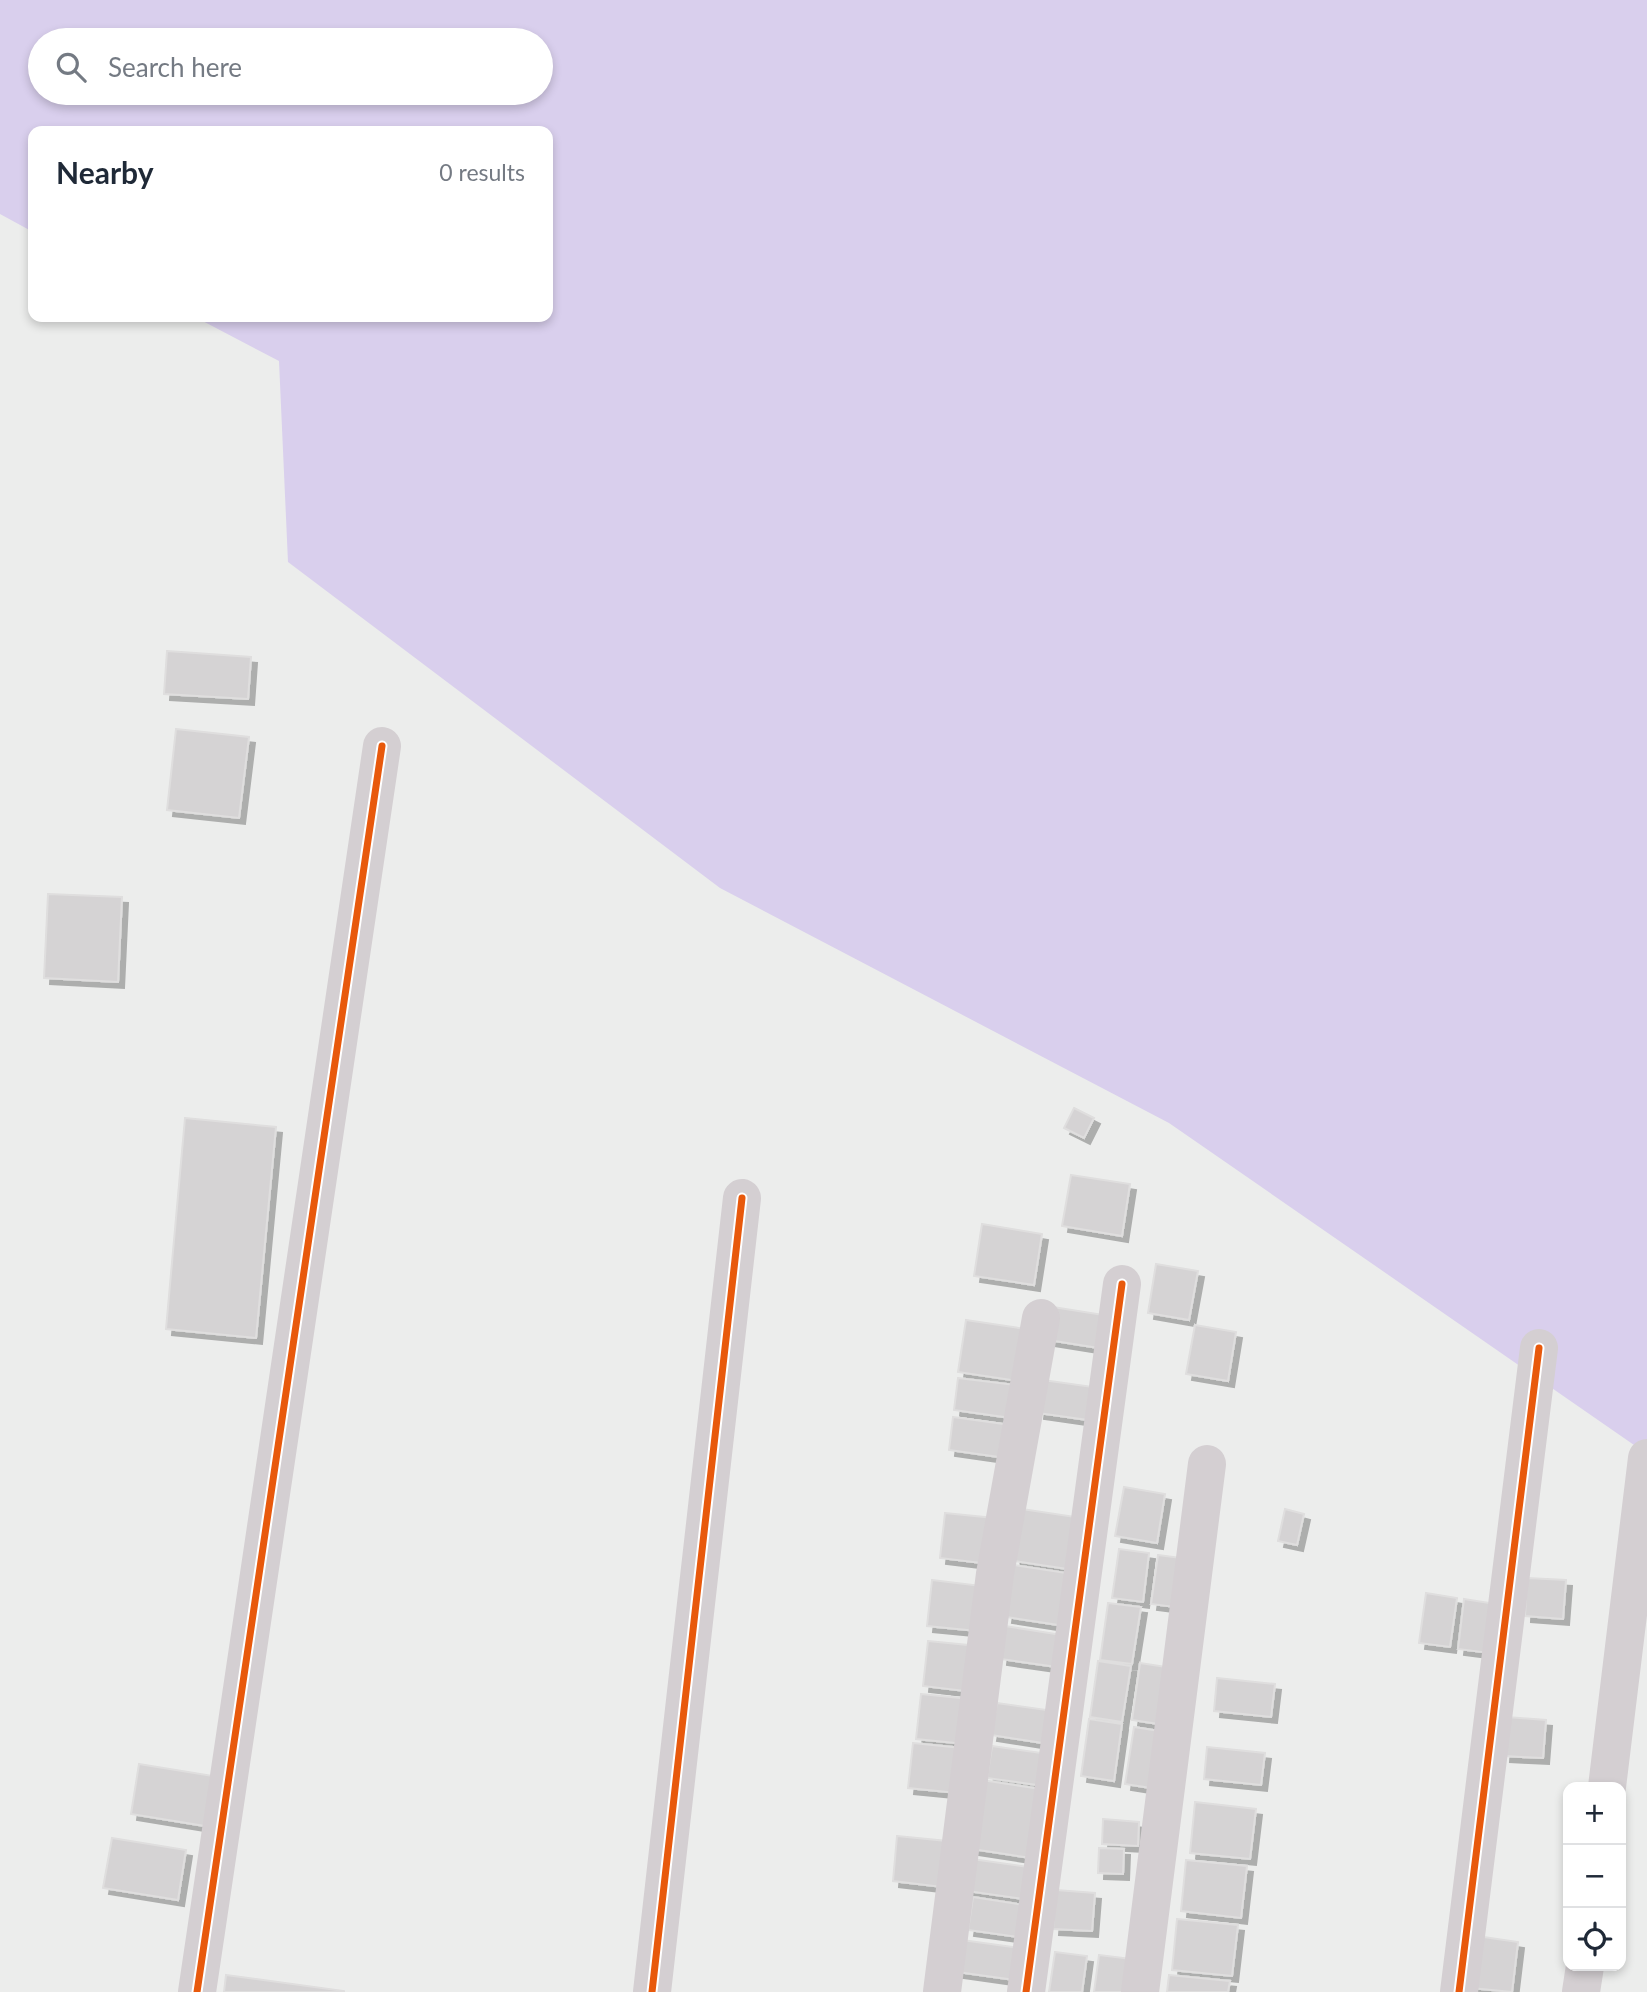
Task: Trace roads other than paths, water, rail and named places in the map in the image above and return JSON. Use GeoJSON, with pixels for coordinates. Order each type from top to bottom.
{"type":"FeatureCollection","features":[{"type":"Feature","properties":{"kind":"street"},"geometry":{"type":"LineString","coordinates":[[197,1992],[382,746]]}},
{"type":"Feature","properties":{"kind":"street"},"geometry":{"type":"LineString","coordinates":[[652,1992],[742,1198]]}},
{"type":"Feature","properties":{"kind":"street"},"geometry":{"type":"LineString","coordinates":[[1026,1992],[1122,1284]]}},
{"type":"Feature","properties":{"kind":"street"},"geometry":{"type":"LineString","coordinates":[[942,1992],[995,1574],[1041,1318]]}},
{"type":"Feature","properties":{"kind":"street"},"geometry":{"type":"LineString","coordinates":[[1459,1992],[1539,1348]]}},
{"type":"Feature","properties":{"kind":"street"},"geometry":{"type":"LineString","coordinates":[[1607,1782],[1647,1458]]}},
{"type":"Feature","properties":{"kind":"street"},"geometry":{"type":"LineString","coordinates":[[1140,1992],[1207,1464]]}},
{"type":"Feature","properties":{"kind":"street"},"geometry":{"type":"LineString","coordinates":[[1581,1992],[1584,1971]]}}]}
